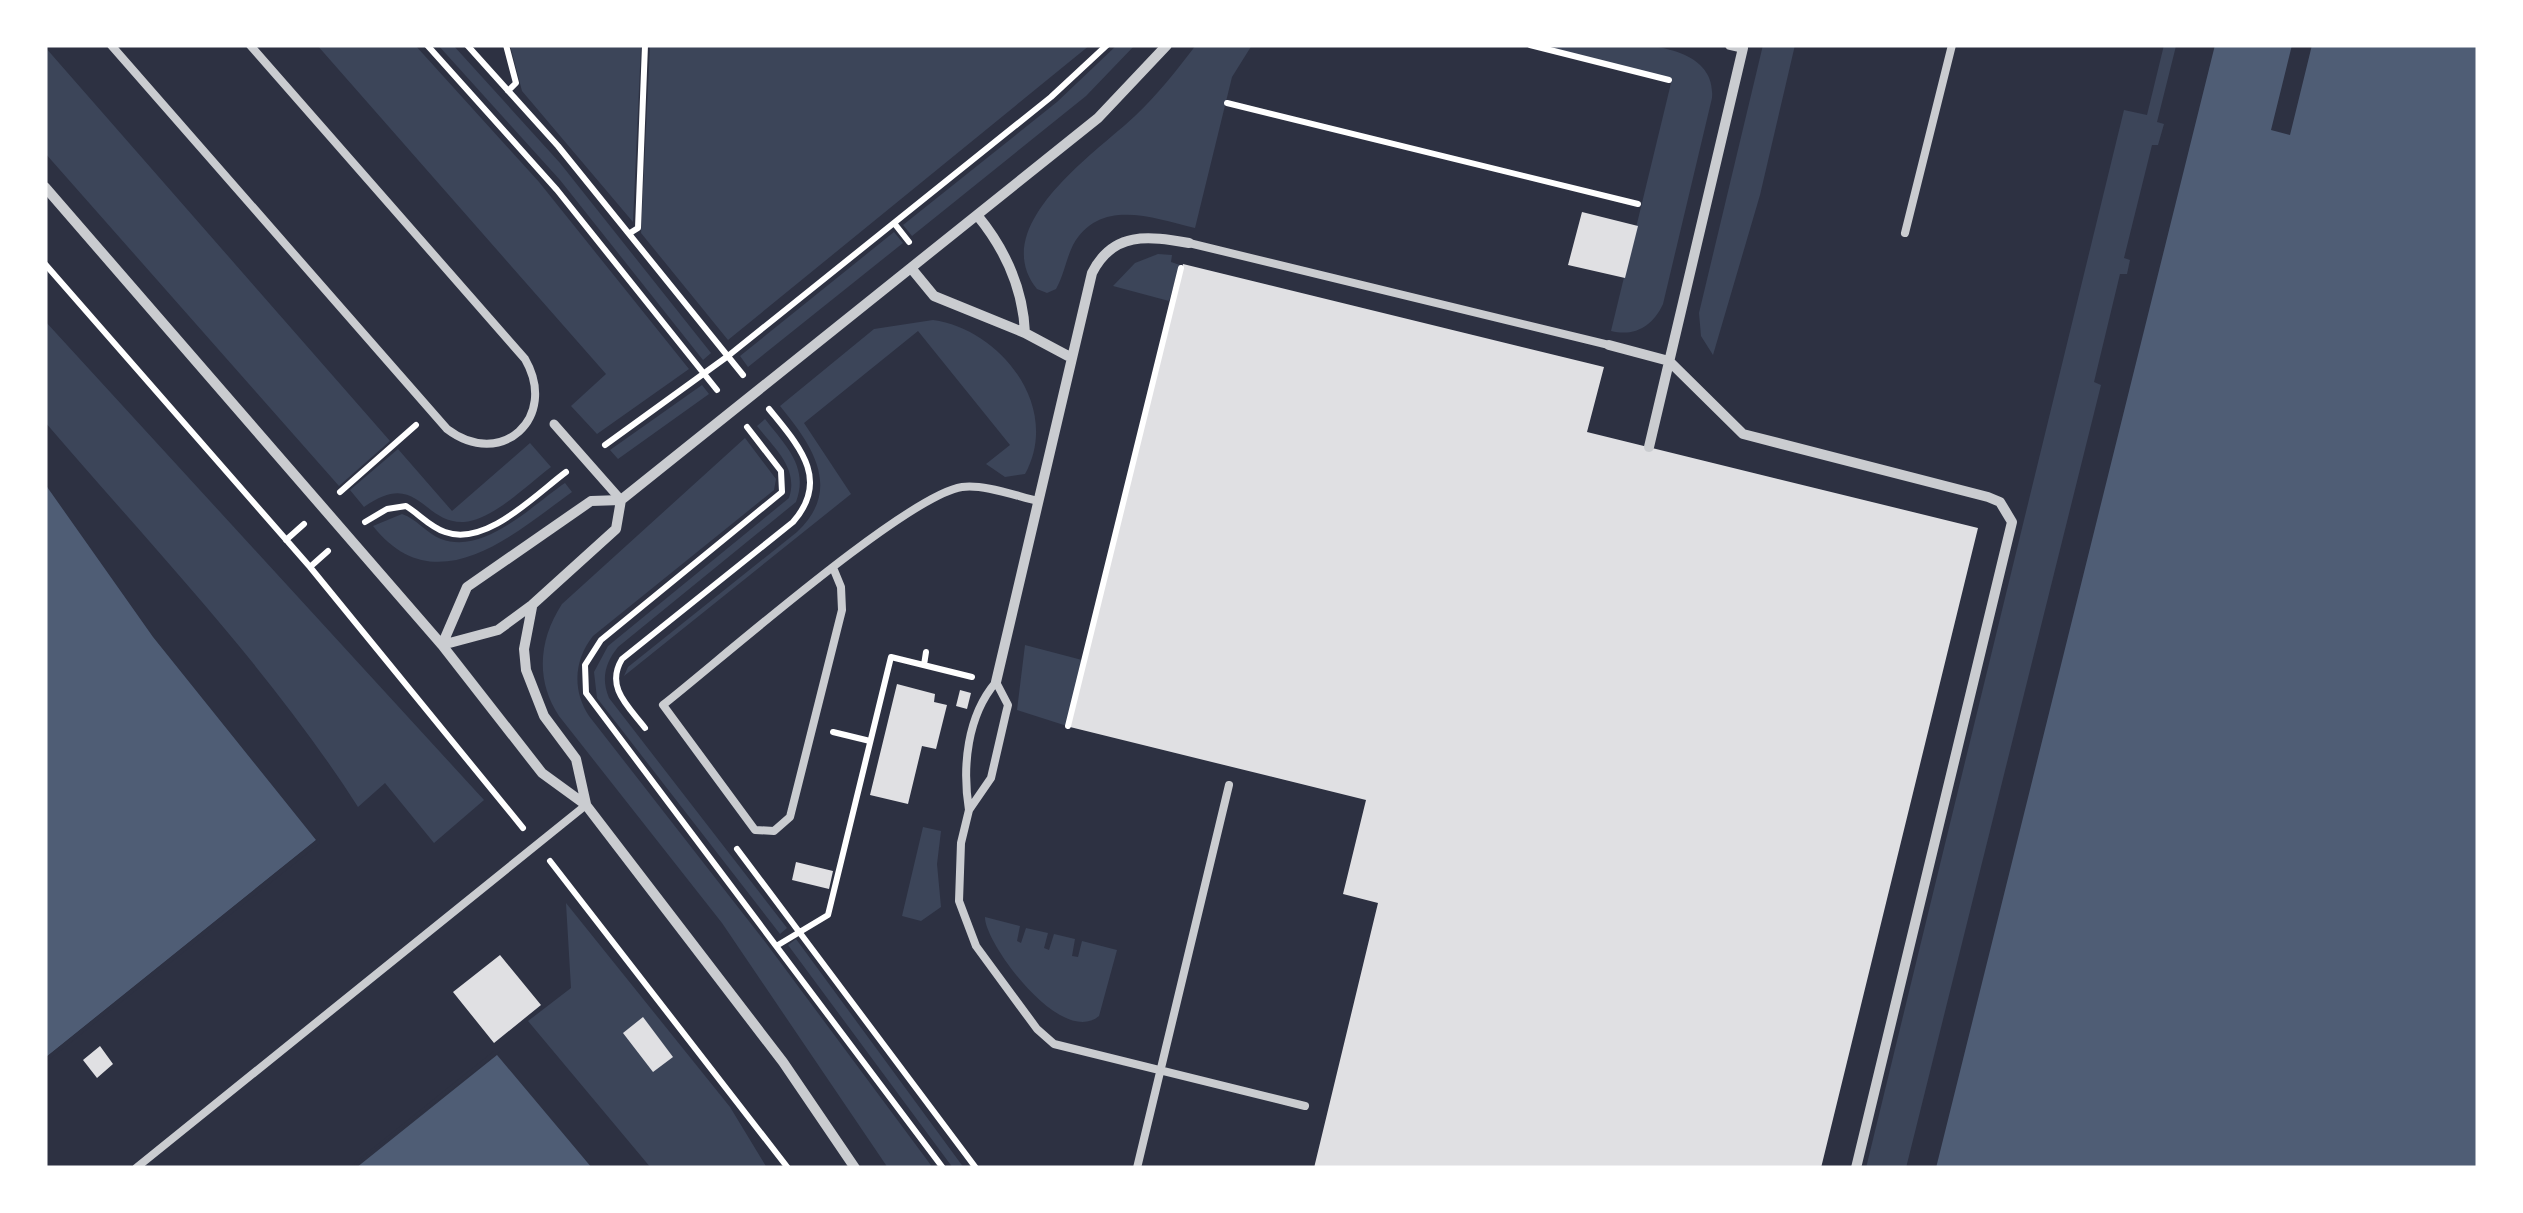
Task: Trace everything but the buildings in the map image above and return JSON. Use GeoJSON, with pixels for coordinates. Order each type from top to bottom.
{"type":"FeatureCollection","features":[{"type":"Feature","properties":{"kind":"street"},"geometry":{"type":"LineString","coordinates":[[442,645],[467,587],[591,501],[621,500],[1112,105],[1167,45]]}},
{"type":"Feature","properties":{"kind":"street"},"geometry":{"type":"LineString","coordinates":[[1650,447],[1743,48],[1730,45]]}},
{"type":"Feature","properties":{"kind":"street"},"geometry":{"type":"LineString","coordinates":[[45,187],[348,534],[442,645],[542,773],[586,805],[782,1062],[854,1168]]}},
{"type":"Feature","properties":{"kind":"street"},"geometry":{"type":"LineString","coordinates":[[977,215],[1003,246],[1024,303],[1026,333]]}},
{"type":"Feature","properties":{"kind":"street"},"geometry":{"type":"LineString","coordinates":[[996,682],[1092,273],[1110,248],[1142,236],[1188,242]]}},
{"type":"Feature","properties":{"kind":"street"},"geometry":{"type":"LineString","coordinates":[[912,268],[934,296],[1026,333],[1070,357]]}},
{"type":"Feature","properties":{"kind":"street"},"geometry":{"type":"LineString","coordinates":[[1609,345],[1669,361],[1743,434],[1988,497],[2000,502],[2012,522],[1856,1168]]}},
{"type":"Feature","properties":{"kind":"street"},"geometry":{"type":"LineString","coordinates":[[554,424],[621,500]]}},
{"type":"Feature","properties":{"kind":"street"},"geometry":{"type":"LineString","coordinates":[[442,645],[498,630],[532,605],[616,530],[621,500]]}},
{"type":"Feature","properties":{"kind":"street"},"geometry":{"type":"LineString","coordinates":[[532,605],[525,638],[526,670],[544,716],[576,759],[586,805]]}},
{"type":"Feature","properties":{"kind":"lane"},"geometry":{"type":"LineString","coordinates":[[111,45],[432,411],[460,438],[491,444],[506,440],[530,419],[536,404],[533,373],[250,45]]}},
{"type":"Feature","properties":{"kind":"lane"},"geometry":{"type":"LineString","coordinates":[[1905,233],[1952,45]]}},
{"type":"Feature","properties":{"kind":"lane"},"geometry":{"type":"LineString","coordinates":[[1188,242],[1609,345]]}},
{"type":"Feature","properties":{"kind":"lane"},"geometry":{"type":"LineString","coordinates":[[834,570],[841,587],[842,610],[790,817],[774,831],[764,832],[747,825],[664,705],[834,570],[908,512],[942,492],[966,486],[1038,501]]}},
{"type":"Feature","properties":{"kind":"lane"},"geometry":{"type":"LineString","coordinates":[[969,810],[991,778],[1008,706],[996,682],[981,700],[963,774],[969,810],[962,842],[959,901],[976,946],[1037,1029],[1054,1044],[1305,1106]]}},
{"type":"Feature","properties":{"kind":"lane"},"geometry":{"type":"LineString","coordinates":[[1138,1168],[1229,785]]}},
{"type":"Feature","properties":{"kind":"lane"},"geometry":{"type":"LineString","coordinates":[[136,1168],[586,805]]}},
{"type":"Feature","properties":{"kind":"path"},"geometry":{"type":"LineString","coordinates":[[427,45],[550,181],[733,410]]}},
{"type":"Feature","properties":{"kind":"path"},"geometry":{"type":"LineString","coordinates":[[467,45],[630,234],[808,459],[812,474],[808,501],[793,522],[622,659],[614,680],[616,689],[648,733]]}},
{"type":"Feature","properties":{"kind":"path"},"geometry":{"type":"LineString","coordinates":[[506,45],[516,82],[508,91]]}},
{"type":"Feature","properties":{"kind":"path"},"geometry":{"type":"LineString","coordinates":[[630,234],[638,228],[646,45]]}},
{"type":"Feature","properties":{"kind":"path"},"geometry":{"type":"LineString","coordinates":[[310,567],[348,534],[398,506],[448,533],[477,533],[728,356],[1051,98],[1107,45]]}},
{"type":"Feature","properties":{"kind":"path"},"geometry":{"type":"LineString","coordinates":[[1530,45],[1669,80]]}},
{"type":"Feature","properties":{"kind":"path"},"geometry":{"type":"LineString","coordinates":[[1227,103],[1638,204]]}},
{"type":"Feature","properties":{"kind":"path"},"geometry":{"type":"LineString","coordinates":[[1068,726],[1164,320],[1188,242]]}},
{"type":"Feature","properties":{"kind":"path"},"geometry":{"type":"LineString","coordinates":[[45,264],[310,567],[536,844],[788,1168]]}},
{"type":"Feature","properties":{"kind":"path"},"geometry":{"type":"LineString","coordinates":[[286,540],[432,411]]}},
{"type":"Feature","properties":{"kind":"path"},"geometry":{"type":"LineString","coordinates":[[924,665],[926,652]]}},
{"type":"Feature","properties":{"kind":"path"},"geometry":{"type":"LineString","coordinates":[[778,945],[798,929],[812,928],[828,914],[891,657],[996,682]]}},
{"type":"Feature","properties":{"kind":"path"},"geometry":{"type":"LineString","coordinates":[[812,727],[870,741]]}},
{"type":"Feature","properties":{"kind":"path"},"geometry":{"type":"LineString","coordinates":[[729,839],[976,1168]]}},
{"type":"Feature","properties":{"kind":"shaded area"},"geometry":{"type":"Polygon","coordinates":[[[317,45],[415,45],[539,182],[689,369],[597,434],[571,406],[606,374],[317,45]]]}},
{"type":"Feature","properties":{"kind":"shaded area"},"geometry":{"type":"Polygon","coordinates":[[[438,45],[453,45],[560,163],[711,353],[703,360],[560,180],[438,45]]]}},
{"type":"Feature","properties":{"kind":"shaded area"},"geometry":{"type":"Polygon","coordinates":[[[510,45],[641,45],[633,222],[522,91],[510,45]]]}},
{"type":"Feature","properties":{"kind":"shaded area"},"geometry":{"type":"Polygon","coordinates":[[[650,45],[1090,45],[728,340],[641,233],[650,45]]]}},
{"type":"Feature","properties":{"kind":"shaded area"},"geometry":{"type":"Polygon","coordinates":[[[1117,45],[1135,45],[1086,96],[912,236],[903,225],[1057,102],[1117,45]]]}},
{"type":"Feature","properties":{"kind":"shaded area"},"geometry":{"type":"Polygon","coordinates":[[[1196,45],[1252,45],[1232,77],[1195,228],[1145,216],[1112,216],[1098,221],[1084,230],[1073,245],[1056,289],[1047,293],[1037,289],[1025,265],[1025,240],[1036,216],[1074,170],[1152,99],[1196,45]]]}},
{"type":"Feature","properties":{"kind":"shaded area"},"geometry":{"type":"Polygon","coordinates":[[[1537,45],[1644,45],[1694,60],[1708,75],[1712,98],[1663,304],[1648,324],[1635,331],[1611,331],[1672,79],[1537,45]]]}},
{"type":"Feature","properties":{"kind":"shaded area"},"geometry":{"type":"Polygon","coordinates":[[[1763,45],[1795,45],[1760,195],[1713,355],[1701,336],[1699,313],[1763,45]]]}},
{"type":"Feature","properties":{"kind":"shaded area"},"geometry":{"type":"Polygon","coordinates":[[[2164,45],[2184,45],[2176,46],[2157,122],[2164,124],[2158,145],[2152,145],[2124,258],[2130,260],[2127,274],[2120,274],[2094,382],[2101,385],[1906,1168],[1866,1168],[2124,110],[2147,115],[2164,45]]]}},
{"type":"Feature","properties":{"kind":"shaded area"},"geometry":{"type":"Polygon","coordinates":[[[2215,45],[2478,45],[2478,1168],[1936,1168],[2215,45]]]}},
{"type":"Feature","properties":{"kind":"shaded area"},"geometry":{"type":"Polygon","coordinates":[[[45,47],[390,441],[339,486],[45,153],[45,47]]]}},
{"type":"Feature","properties":{"kind":"shaded area"},"geometry":{"type":"Polygon","coordinates":[[[894,232],[903,243],[748,367],[740,356],[894,232]]]}},
{"type":"Feature","properties":{"kind":"shaded area"},"geometry":{"type":"Polygon","coordinates":[[[1158,254],[1172,255],[1171,262],[1180,265],[1169,301],[1113,286],[1135,263],[1158,254]]]}},
{"type":"Feature","properties":{"kind":"shaded area"},"geometry":{"type":"Polygon","coordinates":[[[933,320],[958,326],[981,338],[1018,375],[1030,398],[1036,423],[1034,449],[1025,474],[1005,477],[986,464],[1010,445],[918,331],[804,423],[851,494],[624,676],[628,667],[797,532],[811,516],[818,500],[818,468],[803,436],[780,406],[874,329],[933,320]]]}},
{"type":"Feature","properties":{"kind":"shaded area"},"geometry":{"type":"Polygon","coordinates":[[[45,321],[484,800],[434,843],[385,783],[358,807],[248,657],[45,422],[45,321]]]}},
{"type":"Feature","properties":{"kind":"shaded area"},"geometry":{"type":"Polygon","coordinates":[[[702,385],[709,394],[618,459],[610,450],[702,385]]]}},
{"type":"Feature","properties":{"kind":"shaded area"},"geometry":{"type":"Polygon","coordinates":[[[765,419],[797,467],[800,478],[796,502],[618,647],[607,665],[605,678],[609,698],[787,928],[780,934],[597,698],[594,672],[608,646],[789,498],[788,468],[757,426],[765,419]]]}},
{"type":"Feature","properties":{"kind":"shaded area"},"geometry":{"type":"Polygon","coordinates":[[[745,438],[776,479],[774,490],[593,636],[579,665],[580,696],[589,716],[766,943],[933,1168],[888,1168],[722,923],[559,716],[546,688],[545,645],[562,604],[745,438]]]}},
{"type":"Feature","properties":{"kind":"shaded area"},"geometry":{"type":"Polygon","coordinates":[[[530,443],[551,467],[498,508],[475,520],[450,520],[408,495],[396,493],[364,507],[350,490],[398,449],[452,511],[530,443]]]}},
{"type":"Feature","properties":{"kind":"shaded area"},"geometry":{"type":"Polygon","coordinates":[[[565,483],[572,492],[526,526],[475,554],[449,561],[423,560],[397,549],[373,526],[402,514],[441,539],[474,540],[507,526],[565,483]]]}},
{"type":"Feature","properties":{"kind":"shaded area"},"geometry":{"type":"Polygon","coordinates":[[[45,484],[153,637],[316,840],[45,1058],[45,484]]]}},
{"type":"Feature","properties":{"kind":"shaded area"},"geometry":{"type":"Polygon","coordinates":[[[1025,645],[1082,660],[1067,726],[1017,710],[1025,645]]]}},
{"type":"Feature","properties":{"kind":"shaded area"},"geometry":{"type":"Polygon","coordinates":[[[923,827],[941,831],[937,864],[941,907],[921,921],[902,916],[923,827]]]}},
{"type":"Feature","properties":{"kind":"shaded area"},"geometry":{"type":"Polygon","coordinates":[[[566,903],[730,1107],[767,1168],[651,1168],[528,1021],[571,988],[566,903]]]}},
{"type":"Feature","properties":{"kind":"shaded area"},"geometry":{"type":"Polygon","coordinates":[[[985,917],[1020,926],[1017,941],[1021,943],[1026,928],[1048,933],[1044,948],[1049,950],[1054,934],[1075,939],[1072,956],[1078,957],[1082,941],[1117,950],[1099,1016],[1083,1022],[1065,1018],[1046,1005],[1027,988],[997,948],[985,917]]]}},
{"type":"Feature","properties":{"kind":"shaded area"},"geometry":{"type":"Polygon","coordinates":[[[796,939],[964,1168],[953,1168],[788,945],[796,939]]]}},
{"type":"Feature","properties":{"kind":"shaded area"},"geometry":{"type":"Polygon","coordinates":[[[497,1055],[592,1168],[356,1168],[497,1055]]]}},
{"type":"Feature","properties":{"kind":"pier"},"geometry":{"type":"Polygon","coordinates":[[[2292,45],[2312,45],[2290,135],[2271,130],[2292,45]]]}},
{"type":"Feature","properties":{"kind":"pier"},"geometry":{"type":"Polygon","coordinates":[[[320,837],[319,844],[45,1063],[45,1058],[320,837]]]}},
{"type":"Feature","properties":{"kind":"pier"},"geometry":{"type":"Polygon","coordinates":[[[494,1051],[501,1051],[351,1168],[353,1164],[494,1051]]]}}]}
